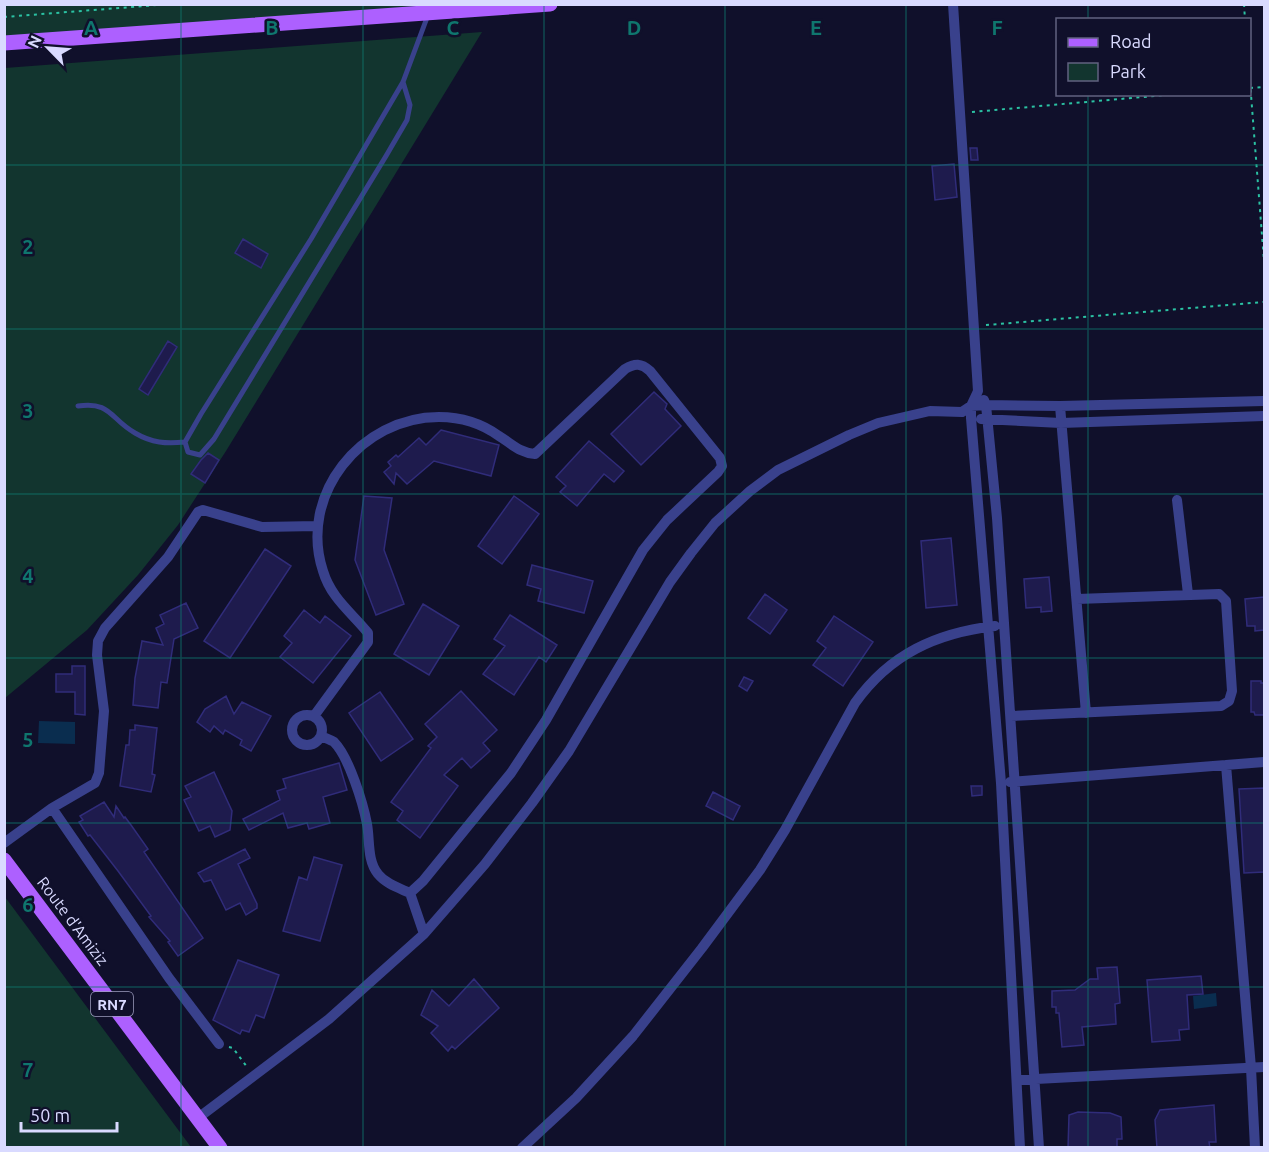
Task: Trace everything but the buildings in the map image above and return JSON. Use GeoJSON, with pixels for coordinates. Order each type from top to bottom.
{"type":"FeatureCollection","features":[{"type":"Feature","properties":{"kind":"main road"},"geometry":{"type":"LineString","coordinates":[[4,43],[550,4]]}},
{"type":"Feature","properties":{"kind":"main road","name":"Route d'Amiziz"},"geometry":{"type":"LineString","coordinates":[[4,860],[220,1148]]}},
{"type":"Feature","properties":{"kind":"street"},"geometry":{"type":"LineString","coordinates":[[953,4],[978,391],[986,405],[997,518],[1039,1148]]}},
{"type":"Feature","properties":{"kind":"street"},"geometry":{"type":"LineString","coordinates":[[314,716],[368,642],[369,637],[328,586],[317,548],[320,506],[341,466],[355,451],[390,428],[420,418],[461,418],[499,435],[517,450],[535,454],[625,369],[638,364],[644,365],[720,458],[722,466],[667,520],[643,550],[552,710],[511,773],[423,881],[410,893]]}},
{"type":"Feature","properties":{"kind":"street"},"geometry":{"type":"LineString","coordinates":[[978,391],[968,412],[1000,783],[1020,1148]]}},
{"type":"Feature","properties":{"kind":"street"},"geometry":{"type":"LineString","coordinates":[[968,412],[986,405],[1060,406],[1264,401]]}},
{"type":"Feature","properties":{"kind":"street"},"geometry":{"type":"LineString","coordinates":[[1060,406],[1086,713]]}},
{"type":"Feature","properties":{"kind":"street"},"geometry":{"type":"LineString","coordinates":[[198,1118],[329,1019],[424,934],[485,864],[569,751],[669,582],[715,524],[750,491],[778,470],[878,423],[930,411],[968,412],[988,419],[1061,423],[1264,416]]}},
{"type":"Feature","properties":{"kind":"street"},"geometry":{"type":"LineString","coordinates":[[1177,500],[1188,594]]}},
{"type":"Feature","properties":{"kind":"street"},"geometry":{"type":"LineString","coordinates":[[4,843],[52,808],[95,783],[99,773],[104,711],[97,655],[98,641],[105,628],[168,557],[198,512],[203,510],[262,527],[317,526]]}},
{"type":"Feature","properties":{"kind":"street"},"geometry":{"type":"LineString","coordinates":[[1011,716],[1221,706],[1229,701],[1232,691],[1226,601],[1219,594],[1077,599]]}},
{"type":"Feature","properties":{"kind":"street"},"geometry":{"type":"LineString","coordinates":[[522,1148],[576,1098],[633,1036],[702,948],[760,870],[866,687],[893,662],[909,651],[949,635],[1004,625]]}},
{"type":"Feature","properties":{"kind":"street"},"geometry":{"type":"LineString","coordinates":[[306,714],[314,716],[323,728],[321,736],[309,745],[301,744],[292,731],[294,723],[306,714]]}},
{"type":"Feature","properties":{"kind":"street"},"geometry":{"type":"LineString","coordinates":[[321,736],[334,742],[350,769],[361,796],[371,862],[386,882],[410,893],[424,934]]}},
{"type":"Feature","properties":{"kind":"street"},"geometry":{"type":"LineString","coordinates":[[1000,783],[1264,762]]}},
{"type":"Feature","properties":{"kind":"street"},"geometry":{"type":"LineString","coordinates":[[1226,765],[1251,1068],[1255,1148]]}},
{"type":"Feature","properties":{"kind":"street"},"geometry":{"type":"LineString","coordinates":[[52,808],[170,978],[219,1044]]}},
{"type":"Feature","properties":{"kind":"street"},"geometry":{"type":"LineString","coordinates":[[1017,1080],[1264,1067]]}},
{"type":"Feature","properties":{"kind":"lane"},"geometry":{"type":"LineString","coordinates":[[403,82],[410,105],[407,120],[327,256],[214,439],[200,455],[188,452],[185,442],[311,239],[403,82],[428,13]]}},
{"type":"Feature","properties":{"kind":"lane"},"geometry":{"type":"LineString","coordinates":[[78,406],[90,404],[103,406],[135,433],[162,444],[185,442]]}},
{"type":"Feature","properties":{"kind":"path"},"geometry":{"type":"LineString","coordinates":[[4,17],[171,4]]}},
{"type":"Feature","properties":{"kind":"path"},"geometry":{"type":"LineString","coordinates":[[960,112],[1153,96]]}},
{"type":"Feature","properties":{"kind":"path"},"geometry":{"type":"LineString","coordinates":[[1251,96],[1264,261]]}},
{"type":"Feature","properties":{"kind":"path"},"geometry":{"type":"LineString","coordinates":[[974,326],[1264,302]]}},
{"type":"Feature","properties":{"kind":"path"},"geometry":{"type":"LineString","coordinates":[[219,1044],[233,1048],[254,1077]]}},
{"type":"Feature","properties":{"kind":"green space"},"geometry":{"type":"Polygon","coordinates":[[[5,5],[440,5],[5,37],[5,5]]]}},
{"type":"Feature","properties":{"kind":"green space"},"geometry":{"type":"Polygon","coordinates":[[[482,32],[226,451],[178,525],[138,575],[87,630],[5,698],[5,68],[482,32]]]}},
{"type":"Feature","properties":{"kind":"green space"},"geometry":{"type":"Polygon","coordinates":[[[5,897],[191,1147],[5,1147],[5,897]]]}},
{"type":"Feature","properties":{"kind":"water"},"geometry":{"type":"Polygon","coordinates":[[[39,721],[75,722],[75,744],[38,743],[39,721]]]}},
{"type":"Feature","properties":{"kind":"water"},"geometry":{"type":"Polygon","coordinates":[[[1216,993],[1217,1006],[1194,1009],[1193,996],[1216,993]]]}}]}
